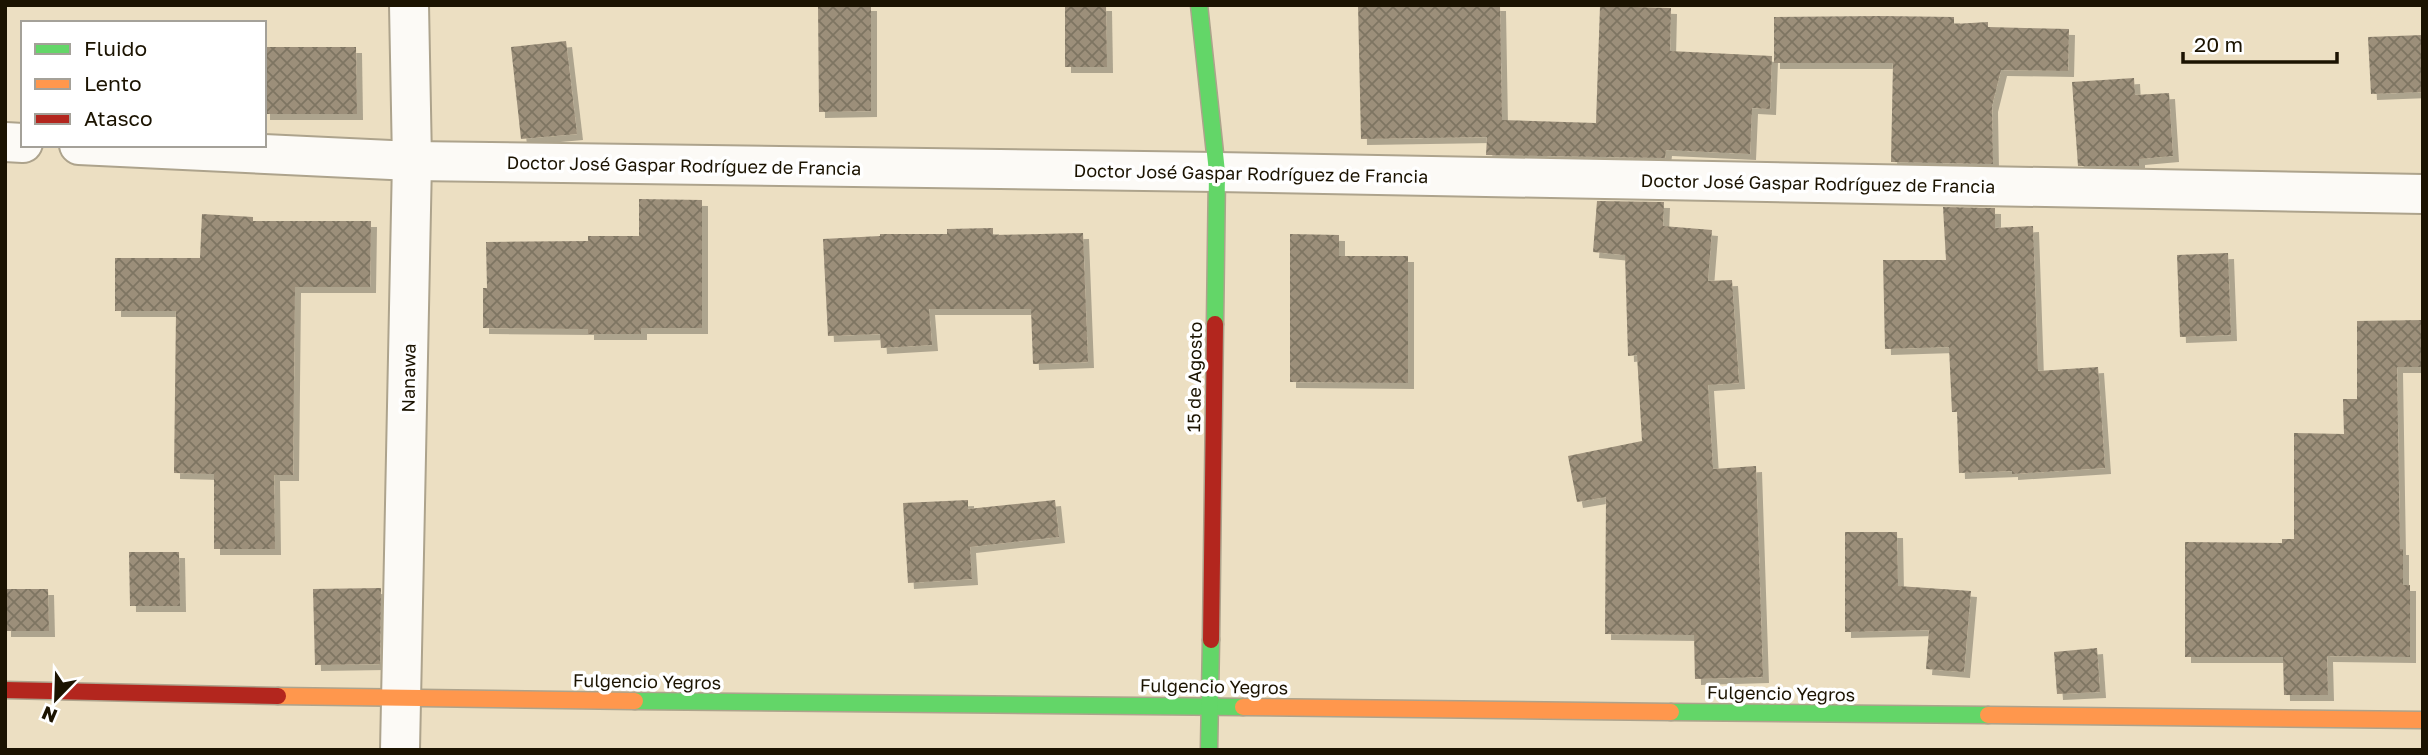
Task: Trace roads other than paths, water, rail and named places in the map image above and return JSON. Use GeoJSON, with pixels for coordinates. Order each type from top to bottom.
{"type":"FeatureCollection","features":[{"type":"Feature","properties":{"kind":"street","name":"Nanawa"},"geometry":{"type":"LineString","coordinates":[[400,750],[412,161],[409,5]]}},
{"type":"Feature","properties":{"kind":"street","name":"15 de Agosto"},"geometry":{"type":"LineString","coordinates":[[1199,5],[1217,172],[1209,750]]}},
{"type":"Feature","properties":{"kind":"street","name":"Doctor José Gaspar Rodríguez de Francia"},"geometry":{"type":"LineString","coordinates":[[121,147],[412,161],[1217,172],[2423,194]]}},
{"type":"Feature","properties":{"kind":"street","name":"Fulgencio Yegros"},"geometry":{"type":"LineString","coordinates":[[5,690],[401,698],[2423,720]]}}]}
